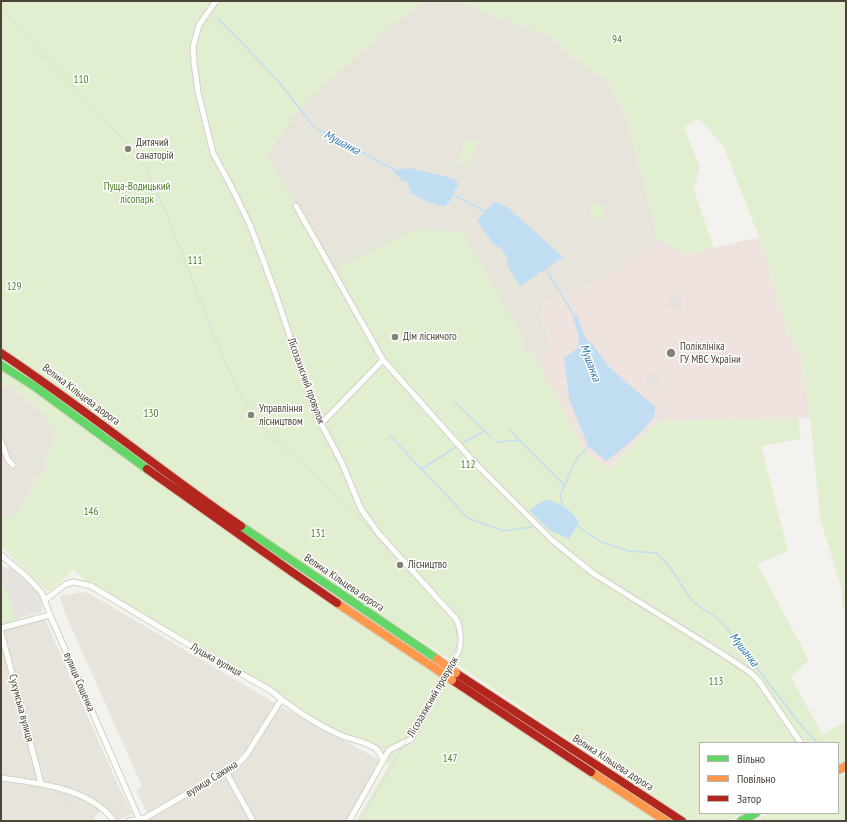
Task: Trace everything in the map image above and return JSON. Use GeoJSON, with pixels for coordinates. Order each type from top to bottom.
{"type":"FeatureCollection","features":[{"type":"Feature","properties":{"kind":"main road","name":"Велика Кільцева дорога"},"geometry":{"type":"LineString","coordinates":[[1,353],[40,378],[238,524],[436,659],[454,676],[666,821]]}},
{"type":"Feature","properties":{"kind":"main road","name":"Велика Кільцева дорога"},"geometry":{"type":"LineString","coordinates":[[1,364],[34,386],[162,480],[292,572],[432,667],[454,676],[682,821]]}},
{"type":"Feature","properties":{"kind":"main road"},"geometry":{"type":"LineString","coordinates":[[741,821],[754,814]]}},
{"type":"Feature","properties":{"kind":"street","name":"Лісозахисний провулок"},"geometry":{"type":"LineString","coordinates":[[216,1],[199,25],[193,47],[200,104],[212,153],[233,190],[250,225],[274,289],[316,414],[342,464],[362,509],[379,534],[457,620],[461,633],[459,650],[411,739],[389,750],[349,821]]}},
{"type":"Feature","properties":{"kind":"street"},"geometry":{"type":"LineString","coordinates":[[296,206],[383,360],[473,461],[553,541],[594,574],[752,673],[800,742]]}},
{"type":"Feature","properties":{"kind":"street"},"geometry":{"type":"LineString","coordinates":[[321,424],[383,360]]}},
{"type":"Feature","properties":{"kind":"street"},"geometry":{"type":"LineString","coordinates":[[1,440],[8,460],[13,465]]}},
{"type":"Feature","properties":{"kind":"street","name":"вулиця Сошенка"},"geometry":{"type":"LineString","coordinates":[[1,555],[36,586],[46,600],[50,615],[140,820]]}},
{"type":"Feature","properties":{"kind":"street","name":"Луцька вулиця"},"geometry":{"type":"LineString","coordinates":[[46,600],[66,584],[74,582],[91,586],[183,642],[270,690],[281,700],[332,731],[346,738],[370,745],[380,752],[383,761]]}},
{"type":"Feature","properties":{"kind":"street"},"geometry":{"type":"LineString","coordinates":[[1,628],[50,615]]}},
{"type":"Feature","properties":{"kind":"street","name":"Сухумська вулиця"},"geometry":{"type":"LineString","coordinates":[[1,632],[41,783]]}},
{"type":"Feature","properties":{"kind":"street","name":"вулиця Сажина"},"geometry":{"type":"LineString","coordinates":[[140,820],[238,764],[247,754],[281,700]]}},
{"type":"Feature","properties":{"kind":"street"},"geometry":{"type":"LineString","coordinates":[[226,772],[253,821]]}},
{"type":"Feature","properties":{"kind":"street"},"geometry":{"type":"LineString","coordinates":[[1,778],[41,783],[82,796],[94,803],[114,821]]}},
{"type":"Feature","properties":{"kind":"street"},"geometry":{"type":"LineString","coordinates":[[129,821],[140,820]]}},
{"type":"Feature","properties":{"kind":"shaded area"},"geometry":{"type":"Polygon","coordinates":[[[423,1],[460,1],[475,9],[552,37],[575,59],[608,81],[627,119],[656,231],[656,238],[627,266],[545,303],[542,308],[541,317],[553,350],[534,356],[530,352],[522,351],[522,341],[383,359],[266,155],[296,113],[313,96],[373,40],[423,1]]]}},
{"type":"Feature","properties":{"kind":"shaded area","name":"Поліклініка ГУ МВС України"},"geometry":{"type":"Polygon","coordinates":[[[759,237],[788,335],[790,336],[801,357],[810,418],[659,421],[608,468],[585,451],[534,356],[553,350],[541,317],[542,308],[545,303],[627,266],[656,238],[687,254],[759,237]]]}},
{"type":"Feature","properties":{"kind":"shaded area"},"geometry":{"type":"Polygon","coordinates":[[[669,294],[681,294],[681,310],[669,308],[669,294]]]}},
{"type":"Feature","properties":{"kind":"shaded area"},"geometry":{"type":"Polygon","coordinates":[[[657,370],[664,385],[654,392],[645,381],[657,370]]]}},
{"type":"Feature","properties":{"kind":"shaded area"},"geometry":{"type":"Polygon","coordinates":[[[1,382],[22,394],[45,416],[56,440],[46,456],[47,469],[38,477],[17,513],[1,520],[1,382]]]}},
{"type":"Feature","properties":{"kind":"shaded area"},"geometry":{"type":"Polygon","coordinates":[[[4,566],[6,569],[9,567],[23,576],[42,598],[42,612],[16,620],[8,596],[1,582],[1,568],[4,566]]]}},
{"type":"Feature","properties":{"kind":"shaded area"},"geometry":{"type":"Polygon","coordinates":[[[83,592],[90,594],[275,703],[244,754],[236,762],[224,771],[147,814],[136,790],[142,786],[65,613],[60,596],[83,592]]]}},
{"type":"Feature","properties":{"kind":"shaded area"},"geometry":{"type":"Polygon","coordinates":[[[45,619],[132,814],[119,820],[100,811],[92,821],[1,821],[1,624],[16,620],[18,625],[45,619]]]}},
{"type":"Feature","properties":{"kind":"shaded area"},"geometry":{"type":"Polygon","coordinates":[[[280,706],[381,761],[347,821],[146,821],[148,818],[230,773],[243,764],[280,706]]]}},
{"type":"Feature","properties":{"kind":"shaded area"},"geometry":{"type":"Polygon","coordinates":[[[68,797],[76,800],[64,811],[59,804],[68,797]]]}},
{"type":"Feature","properties":{"kind":"green space"},"geometry":{"type":"Polygon","coordinates":[[[1,1],[423,1],[373,40],[313,96],[296,113],[267,155],[295,204],[300,205],[306,216],[305,221],[332,269],[408,231],[425,230],[463,233],[521,334],[522,351],[533,353],[585,451],[608,468],[659,421],[798,418],[801,439],[761,446],[788,551],[757,564],[809,660],[791,677],[822,734],[846,722],[846,760],[839,764],[839,742],[699,742],[699,814],[742,814],[727,821],[691,821],[440,653],[329,582],[1,350],[1,1]]]}},
{"type":"Feature","properties":{"kind":"green space","name":"94"},"geometry":{"type":"Polygon","coordinates":[[[460,1],[846,1],[846,615],[842,605],[842,590],[820,518],[810,418],[801,357],[790,336],[788,335],[759,237],[724,147],[699,118],[684,128],[700,167],[694,190],[714,248],[687,254],[656,238],[656,231],[627,119],[608,81],[575,59],[552,37],[475,9],[460,1]]]}},
{"type":"Feature","properties":{"kind":"green space"},"geometry":{"type":"Polygon","coordinates":[[[465,139],[477,142],[469,166],[458,162],[465,139]]]}},
{"type":"Feature","properties":{"kind":"green space"},"geometry":{"type":"Polygon","coordinates":[[[594,202],[599,203],[604,207],[603,221],[601,222],[591,215],[589,207],[594,202]]]}},
{"type":"Feature","properties":{"kind":"green space"},"geometry":{"type":"Polygon","coordinates":[[[1,365],[162,480],[666,821],[356,821],[389,765],[383,761],[376,749],[346,738],[91,586],[73,570],[50,591],[47,591],[1,547],[1,520],[17,513],[38,477],[47,469],[46,456],[56,440],[45,416],[22,394],[1,382],[1,365]]]}},
{"type":"Feature","properties":{"kind":"green space"},"geometry":{"type":"Polygon","coordinates":[[[1,582],[8,596],[16,620],[1,624],[1,582]]]}},
{"type":"Feature","properties":{"kind":"green space"},"geometry":{"type":"Polygon","coordinates":[[[846,774],[846,821],[754,821],[768,814],[839,814],[839,778],[846,774]]]}},
{"type":"Feature","properties":{"kind":"water"},"geometry":{"type":"Polygon","coordinates":[[[410,168],[455,179],[458,184],[449,202],[443,207],[428,202],[411,193],[407,182],[402,181],[393,170],[410,168]]]}},
{"type":"Feature","properties":{"kind":"water"},"geometry":{"type":"Polygon","coordinates":[[[495,202],[507,207],[563,257],[521,286],[515,279],[507,264],[507,257],[501,248],[495,246],[477,221],[495,202]]]}},
{"type":"Feature","properties":{"kind":"water"},"geometry":{"type":"Polygon","coordinates":[[[577,315],[586,339],[594,346],[609,367],[655,407],[654,416],[646,427],[606,461],[588,446],[569,398],[564,358],[578,348],[579,338],[573,317],[577,315]]]}},
{"type":"Feature","properties":{"kind":"water"},"geometry":{"type":"Polygon","coordinates":[[[545,500],[555,502],[565,507],[579,522],[569,539],[549,530],[529,510],[545,500]]]}},
{"type":"Feature","properties":{"kind":"waterway","name":"Мушанка"},"geometry":{"type":"LineString","coordinates":[[217,18],[279,82],[314,127],[395,170]]}},
{"type":"Feature","properties":{"kind":"waterway","name":"Мушанка"},"geometry":{"type":"LineString","coordinates":[[452,194],[486,212]]}},
{"type":"Feature","properties":{"kind":"waterway","name":"Мушанка"},"geometry":{"type":"LineString","coordinates":[[545,268],[575,317]]}},
{"type":"Feature","properties":{"kind":"waterway"},"geometry":{"type":"LineString","coordinates":[[455,402],[490,436]]}},
{"type":"Feature","properties":{"kind":"waterway"},"geometry":{"type":"LineString","coordinates":[[510,430],[519,440]]}},
{"type":"Feature","properties":{"kind":"waterway"},"geometry":{"type":"LineString","coordinates":[[463,443],[484,431]]}},
{"type":"Feature","properties":{"kind":"waterway"},"geometry":{"type":"LineString","coordinates":[[390,436],[468,518],[504,531],[531,527]]}},
{"type":"Feature","properties":{"kind":"waterway"},"geometry":{"type":"LineString","coordinates":[[497,442],[519,440],[565,486]]}},
{"type":"Feature","properties":{"kind":"waterway","name":"Мушанка"},"geometry":{"type":"LineString","coordinates":[[563,508],[560,495],[577,458],[590,445]]}},
{"type":"Feature","properties":{"kind":"waterway"},"geometry":{"type":"LineString","coordinates":[[421,469],[456,447]]}},
{"type":"Feature","properties":{"kind":"waterway","name":"Мушанка"},"geometry":{"type":"LineString","coordinates":[[576,525],[601,542],[629,551],[656,553],[669,566],[692,601],[721,621],[797,720],[816,742]]}},
{"type":"Feature","properties":{"kind":"tram line"},"geometry":{"type":"LineString","coordinates":[[1,9],[116,132],[136,154],[144,166],[164,207],[231,375],[240,394],[263,427],[352,510],[451,618],[456,626],[459,637],[457,651],[360,821]]}},
{"type":"Feature","properties":{"kind":"traffic: fast"},"geometry":{"type":"LineString","coordinates":[[1,365],[34,386],[147,469]]}},
{"type":"Feature","properties":{"kind":"traffic: fast"},"geometry":{"type":"LineString","coordinates":[[241,526],[437,659]]}},
{"type":"Feature","properties":{"kind":"traffic: fast"},"geometry":{"type":"LineString","coordinates":[[741,821],[754,814]]}},
{"type":"Feature","properties":{"kind":"traffic: slow"},"geometry":{"type":"LineString","coordinates":[[337,603],[433,667]]}},
{"type":"Feature","properties":{"kind":"traffic: slow"},"geometry":{"type":"LineString","coordinates":[[437,659],[456,673]]}},
{"type":"Feature","properties":{"kind":"traffic: slow"},"geometry":{"type":"LineString","coordinates":[[433,667],[452,680]]}},
{"type":"Feature","properties":{"kind":"traffic: slow"},"geometry":{"type":"LineString","coordinates":[[839,770],[846,766]]}},
{"type":"Feature","properties":{"kind":"traffic: slow"},"geometry":{"type":"LineString","coordinates":[[591,772],[666,821]]}},
{"type":"Feature","properties":{"kind":"traffic: jam"},"geometry":{"type":"LineString","coordinates":[[1,353],[62,395],[180,483],[241,526]]}},
{"type":"Feature","properties":{"kind":"traffic: jam"},"geometry":{"type":"LineString","coordinates":[[147,469],[337,603]]}},
{"type":"Feature","properties":{"kind":"traffic: jam"},"geometry":{"type":"LineString","coordinates":[[456,673],[682,821]]}},
{"type":"Feature","properties":{"kind":"traffic: jam"},"geometry":{"type":"LineString","coordinates":[[452,680],[591,772]]}},
{"type":"Feature","properties":{"kind":"place","name":"Дитячий санаторій"},"geometry":{"type":"Point","coordinates":[128,149]}},
{"type":"Feature","properties":{"kind":"place","name":"Дім лісничого"},"geometry":{"type":"Point","coordinates":[395,337]}},
{"type":"Feature","properties":{"kind":"place","name":"Поліклініка ГУ МВС України"},"geometry":{"type":"Point","coordinates":[671,353]}},
{"type":"Feature","properties":{"kind":"place","name":"Управління лісництвом"},"geometry":{"type":"Point","coordinates":[251,415]}},
{"type":"Feature","properties":{"kind":"place","name":"Лісництво"},"geometry":{"type":"Point","coordinates":[400,565]}},
{"type":"Feature","properties":{"kind":"park label","name":"110"},"geometry":{"type":"Point","coordinates":[81,80]}},
{"type":"Feature","properties":{"kind":"park label","name":"Пуща-Водицький лісопарк"},"geometry":{"type":"Point","coordinates":[137,193]}},
{"type":"Feature","properties":{"kind":"park label","name":"111"},"geometry":{"type":"Point","coordinates":[195,261]}},
{"type":"Feature","properties":{"kind":"park label","name":"129"},"geometry":{"type":"Point","coordinates":[14,287]}},
{"type":"Feature","properties":{"kind":"park label","name":"130"},"geometry":{"type":"Point","coordinates":[151,414]}},
{"type":"Feature","properties":{"kind":"park label","name":"112"},"geometry":{"type":"Point","coordinates":[468,465]}},
{"type":"Feature","properties":{"kind":"park label","name":"146"},"geometry":{"type":"Point","coordinates":[91,512]}},
{"type":"Feature","properties":{"kind":"park label","name":"131"},"geometry":{"type":"Point","coordinates":[318,534]}},
{"type":"Feature","properties":{"kind":"park label","name":"113"},"geometry":{"type":"Point","coordinates":[716,682]}},
{"type":"Feature","properties":{"kind":"park label","name":"147"},"geometry":{"type":"Point","coordinates":[450,759]}}]}
